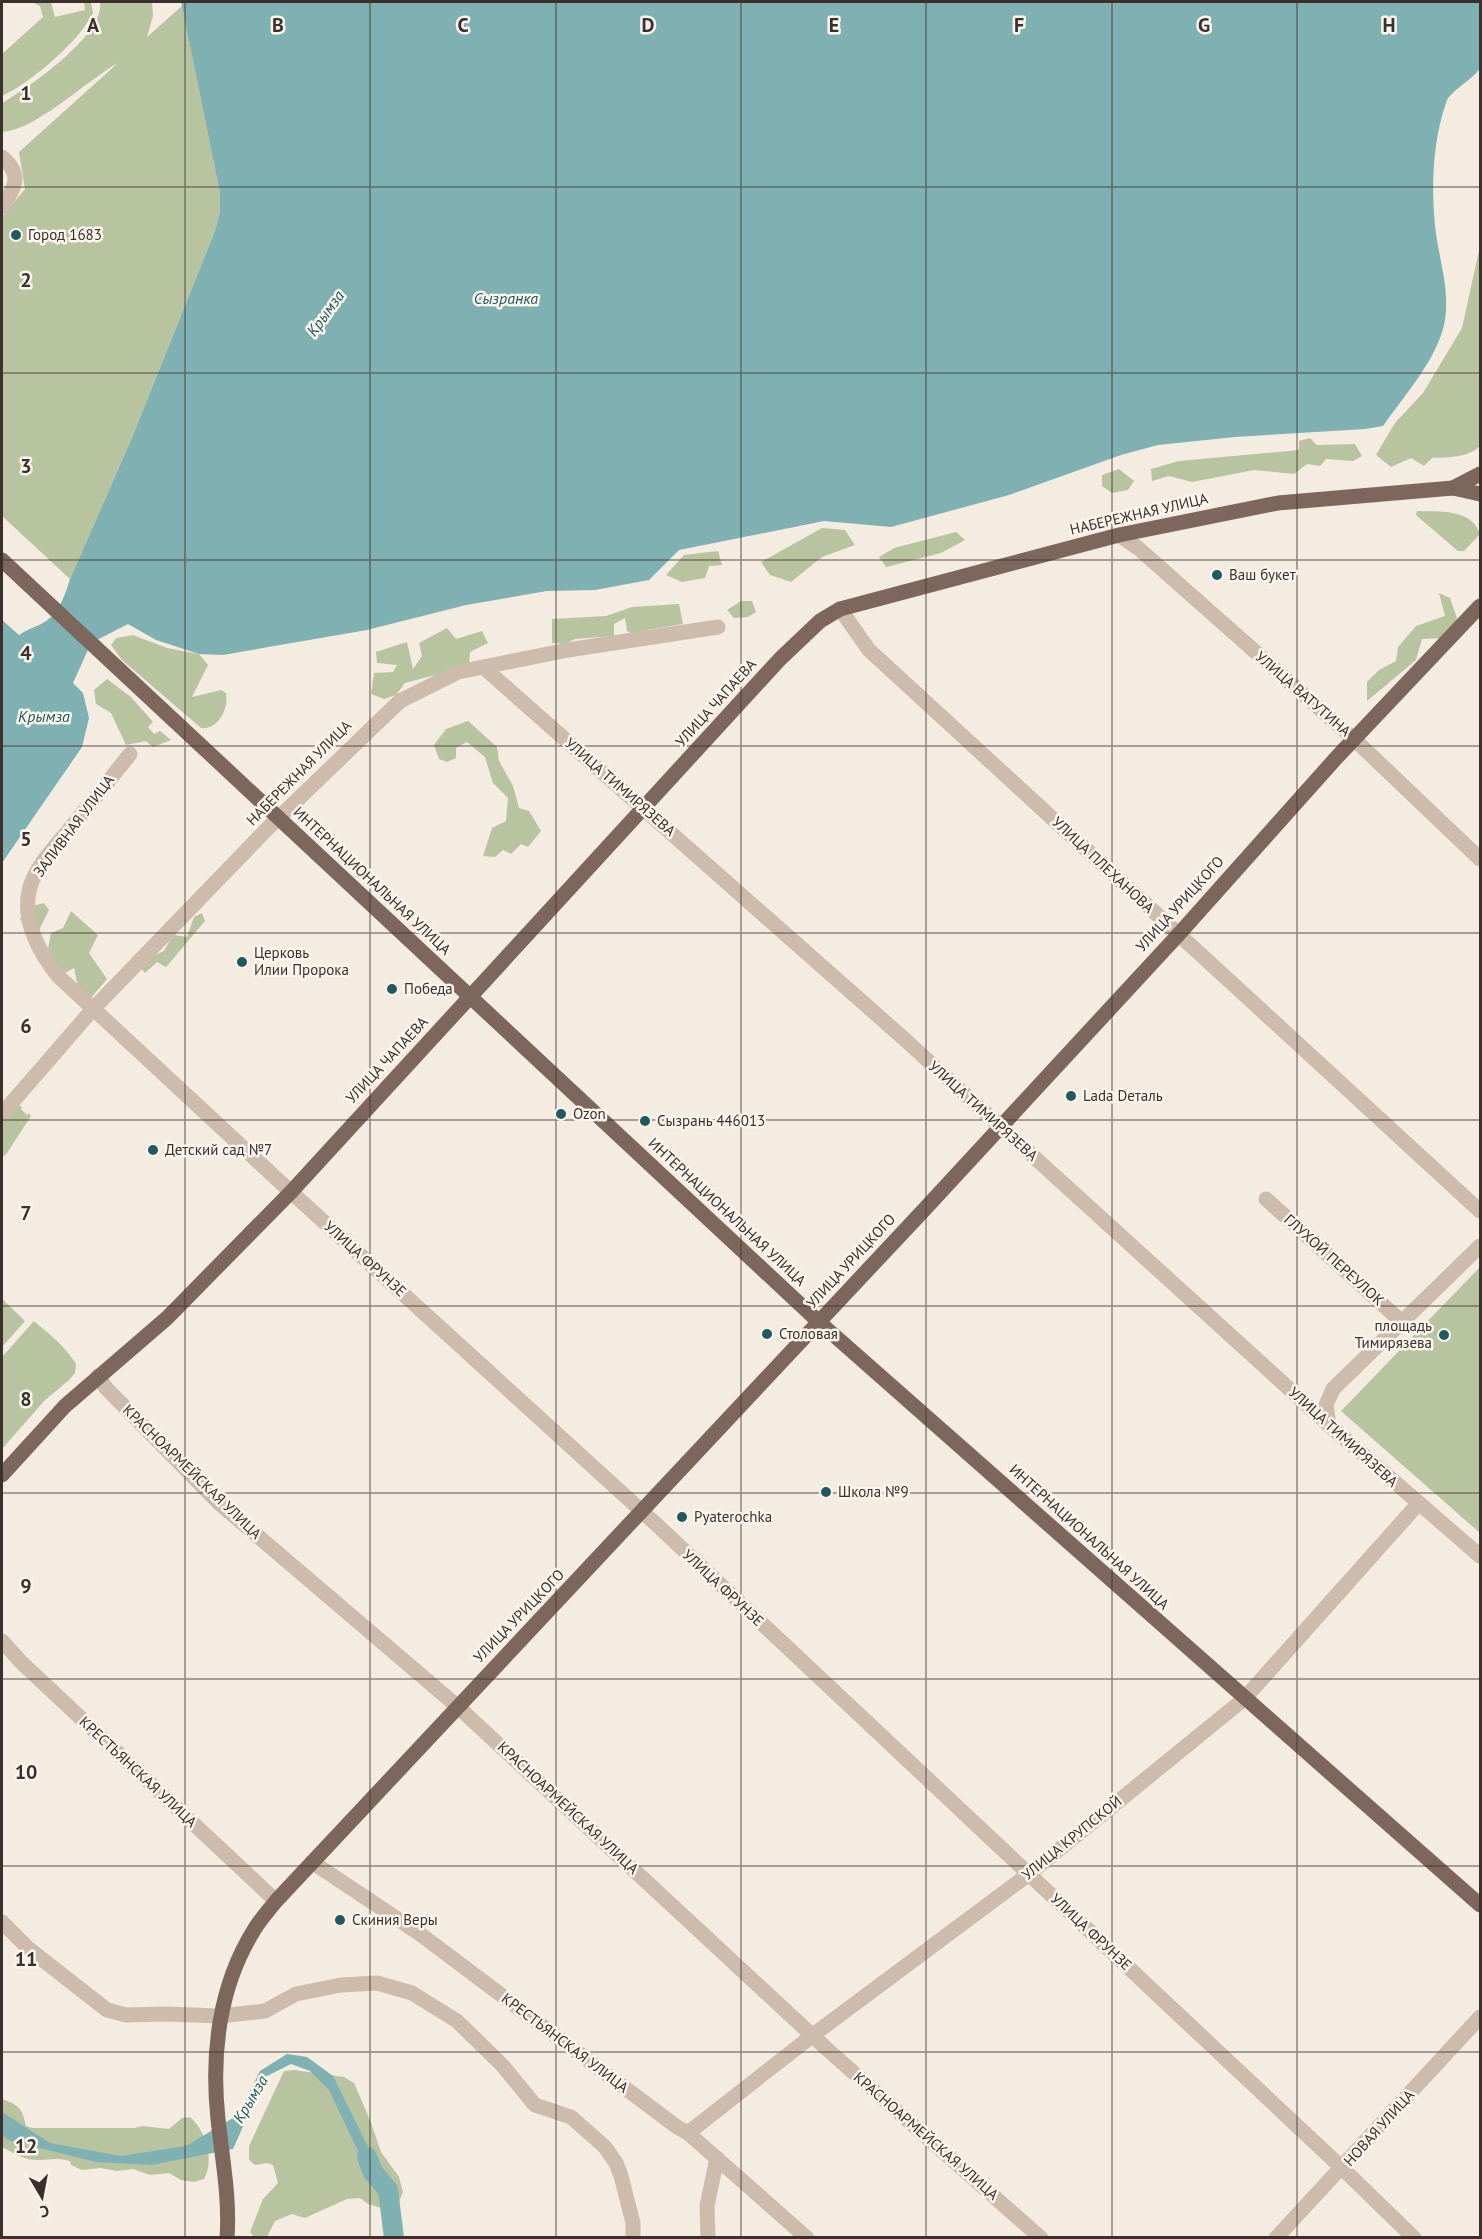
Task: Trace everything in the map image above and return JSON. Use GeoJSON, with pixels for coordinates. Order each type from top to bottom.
{"type":"FeatureCollection","features":[{"type":"Feature","properties":{"kind":"main road"},"geometry":{"type":"LineString","coordinates":[[1453,488],[1480,474]]}},
{"type":"Feature","properties":{"kind":"main road"},"geometry":{"type":"LineString","coordinates":[[1453,488],[1480,494]]}},
{"type":"Feature","properties":{"kind":"main road","name":"НАБЕРЕЖНАЯ УЛИЦА"},"geometry":{"type":"LineString","coordinates":[[840,609],[1119,535],[1278,503],[1453,488]]}},
{"type":"Feature","properties":{"kind":"main road","name":"ИНТЕРНАЦИОНАЛЬНАЯ УЛИЦА"},"geometry":{"type":"LineString","coordinates":[[2,560],[819,1322],[1480,1905]]}},
{"type":"Feature","properties":{"kind":"main road","name":"УЛИЦА УРИЦКОГО"},"geometry":{"type":"LineString","coordinates":[[227,2238],[225,2185],[218,2116],[217,2047],[220,2016],[227,1988],[254,1929],[312,1862],[1001,1127],[1354,739],[1480,606]]}},
{"type":"Feature","properties":{"kind":"main road","name":"УЛИЦА ЧАПАЕВА"},"geometry":{"type":"LineString","coordinates":[[2,1475],[65,1406],[167,1318],[291,1192],[789,650],[820,621],[840,609]]}},
{"type":"Feature","properties":{"kind":"street"},"geometry":{"type":"LineString","coordinates":[[2,157],[14,171],[15,181],[2,207]]}},
{"type":"Feature","properties":{"kind":"street","name":"УЛИЦА ВАТУТИНА"},"geometry":{"type":"LineString","coordinates":[[1119,535],[1138,549],[1354,739],[1480,859]]}},
{"type":"Feature","properties":{"kind":"street","name":"УЛИЦА ПЛЕХАНОВА"},"geometry":{"type":"LineString","coordinates":[[840,609],[869,650],[1480,1211]]}},
{"type":"Feature","properties":{"kind":"street","name":"НАБЕРЕЖНАЯ УЛИЦА"},"geometry":{"type":"LineString","coordinates":[[2,1114],[93,1009],[279,818],[400,701],[458,672],[568,650],[718,627]]}},
{"type":"Feature","properties":{"kind":"street","name":"УЛИЦА ТИМИРЯЗЕВА"},"geometry":{"type":"LineString","coordinates":[[483,667],[729,882],[1329,1425],[1480,1556]]}},
{"type":"Feature","properties":{"kind":"street","name":"ЗАЛИВНАЯ УЛИЦА"},"geometry":{"type":"LineString","coordinates":[[35,938],[29,920],[28,903],[31,885],[42,863],[130,753]]}},
{"type":"Feature","properties":{"kind":"street","name":"УЛИЦА ФРУНЗЕ"},"geometry":{"type":"LineString","coordinates":[[35,938],[58,976],[93,1009],[642,1512],[1414,2238]]}},
{"type":"Feature","properties":{"kind":"street","name":"ГЛУХОЙ ПЕРЕУЛОК"},"geometry":{"type":"LineString","coordinates":[[1266,1198],[1402,1322]]}},
{"type":"Feature","properties":{"kind":"street"},"geometry":{"type":"LineString","coordinates":[[1329,1425],[1326,1405],[1333,1389],[1480,1246]]}},
{"type":"Feature","properties":{"kind":"street","name":"КРАСНОАРМЕЙСКАЯ УЛИЦА"},"geometry":{"type":"LineString","coordinates":[[98,1376],[106,1388],[219,1503],[458,1706],[813,2035],[1041,2238]]}},
{"type":"Feature","properties":{"kind":"street","name":"УЛИЦА КРУПСКОЙ"},"geometry":{"type":"LineString","coordinates":[[688,2133],[813,2035],[1029,1874],[1244,1699],[1418,1504]]}},
{"type":"Feature","properties":{"kind":"street","name":"КРЕСТЬЯНСКАЯ УЛИЦА"},"geometry":{"type":"LineString","coordinates":[[2,1641],[22,1663],[276,1901]]}},
{"type":"Feature","properties":{"kind":"street","name":"КРЕСТЬЯНСКАЯ УЛИЦА"},"geometry":{"type":"LineString","coordinates":[[312,1862],[420,1934],[688,2133],[807,2238]]}},
{"type":"Feature","properties":{"kind":"street"},"geometry":{"type":"LineString","coordinates":[[2,1922],[29,1949],[107,2010],[126,2015],[220,2016],[265,2011],[296,1994],[341,1985],[377,1983],[411,1993],[457,2021],[502,2065],[535,2105],[571,2117],[604,2147],[616,2163],[621,2176],[633,2223],[633,2238]]}},
{"type":"Feature","properties":{"kind":"street","name":"НОВАЯ УЛИЦА"},"geometry":{"type":"LineString","coordinates":[[1276,2238],[1480,2017]]}},
{"type":"Feature","properties":{"kind":"street"},"geometry":{"type":"LineString","coordinates":[[708,2238],[708,2206],[717,2158]]}},
{"type":"Feature","properties":{"kind":"green space"},"geometry":{"type":"Polygon","coordinates":[[[32,2],[51,2],[55,17],[85,10],[84,2],[91,2],[93,13],[77,36],[53,60],[26,82],[2,96],[2,54],[43,17],[40,6],[32,2]]]}},
{"type":"Feature","properties":{"kind":"green space"},"geometry":{"type":"Polygon","coordinates":[[[100,2],[152,2],[153,16],[147,37],[182,6],[220,193],[220,211],[215,231],[131,440],[70,579],[2,516],[2,217],[25,189],[19,152],[118,63],[46,114],[16,129],[2,132],[2,103],[29,86],[78,45],[98,15],[100,2]]]}},
{"type":"Feature","properties":{"kind":"green space"},"geometry":{"type":"Polygon","coordinates":[[[1480,246],[1480,446],[1464,455],[1432,458],[1424,466],[1411,458],[1391,467],[1376,455],[1395,423],[1423,393],[1462,328],[1480,246]]]}},
{"type":"Feature","properties":{"kind":"green space"},"geometry":{"type":"Polygon","coordinates":[[[1310,438],[1317,445],[1355,444],[1362,456],[1353,461],[1326,459],[1320,466],[1307,464],[1294,474],[1254,470],[1192,482],[1169,476],[1152,481],[1151,469],[1179,461],[1299,450],[1299,441],[1310,438]]]}},
{"type":"Feature","properties":{"kind":"green space"},"geometry":{"type":"Polygon","coordinates":[[[1119,469],[1134,481],[1128,490],[1112,493],[1102,486],[1102,475],[1119,469]]]}},
{"type":"Feature","properties":{"kind":"green space"},"geometry":{"type":"Polygon","coordinates":[[[1417,511],[1453,513],[1462,516],[1476,526],[1480,534],[1464,551],[1458,551],[1417,516],[1417,511]]]}},
{"type":"Feature","properties":{"kind":"green space"},"geometry":{"type":"Polygon","coordinates":[[[822,528],[845,530],[855,545],[822,557],[791,582],[770,575],[761,562],[822,528]]]}},
{"type":"Feature","properties":{"kind":"green space"},"geometry":{"type":"Polygon","coordinates":[[[956,532],[965,540],[941,553],[886,567],[879,557],[894,548],[956,532]]]}},
{"type":"Feature","properties":{"kind":"green space"},"geometry":{"type":"Polygon","coordinates":[[[718,551],[722,565],[709,566],[705,578],[682,582],[666,575],[684,555],[718,551]]]}},
{"type":"Feature","properties":{"kind":"green space"},"geometry":{"type":"Polygon","coordinates":[[[1439,593],[1450,598],[1458,621],[1445,638],[1422,639],[1416,660],[1367,701],[1367,682],[1379,670],[1396,661],[1398,647],[1416,626],[1445,616],[1439,593]]]}},
{"type":"Feature","properties":{"kind":"green space"},"geometry":{"type":"Polygon","coordinates":[[[741,601],[752,601],[756,612],[748,617],[734,618],[727,610],[741,601]]]}},
{"type":"Feature","properties":{"kind":"green space"},"geometry":{"type":"Polygon","coordinates":[[[679,604],[683,624],[647,630],[637,636],[627,631],[625,618],[614,624],[614,636],[575,639],[565,644],[552,643],[552,619],[606,616],[632,607],[679,604]]]}},
{"type":"Feature","properties":{"kind":"green space"},"geometry":{"type":"Polygon","coordinates":[[[447,628],[456,639],[482,631],[488,643],[470,652],[469,666],[405,683],[396,695],[384,699],[371,694],[374,673],[393,672],[397,665],[377,663],[376,652],[407,642],[413,669],[422,656],[419,643],[447,628]]]}},
{"type":"Feature","properties":{"kind":"green space"},"geometry":{"type":"Polygon","coordinates":[[[133,635],[167,648],[199,654],[208,665],[192,697],[221,690],[226,693],[224,712],[213,726],[201,728],[122,660],[111,645],[116,638],[133,635]]]}},
{"type":"Feature","properties":{"kind":"green space"},"geometry":{"type":"Polygon","coordinates":[[[107,679],[131,697],[153,722],[148,727],[154,734],[160,731],[171,740],[153,747],[146,741],[126,745],[111,713],[96,704],[94,690],[107,679]]]}},
{"type":"Feature","properties":{"kind":"green space"},"geometry":{"type":"Polygon","coordinates":[[[468,721],[497,747],[499,761],[513,786],[519,808],[529,811],[541,831],[528,847],[521,844],[511,854],[503,850],[495,857],[483,856],[492,828],[506,821],[508,798],[493,783],[485,757],[467,742],[456,748],[456,758],[447,762],[439,759],[434,745],[446,729],[468,721]]]}},
{"type":"Feature","properties":{"kind":"green space"},"geometry":{"type":"Polygon","coordinates":[[[44,903],[49,910],[38,932],[28,933],[20,919],[29,907],[44,903]]]}},
{"type":"Feature","properties":{"kind":"green space"},"geometry":{"type":"Polygon","coordinates":[[[71,911],[98,935],[89,953],[107,979],[90,999],[78,987],[74,968],[63,974],[48,949],[51,933],[63,928],[71,911]]]}},
{"type":"Feature","properties":{"kind":"green space"},"geometry":{"type":"Polygon","coordinates":[[[202,913],[205,921],[166,967],[157,962],[145,973],[141,968],[153,956],[164,951],[173,935],[187,937],[194,917],[202,913]]]}},
{"type":"Feature","properties":{"kind":"green space"},"geometry":{"type":"Polygon","coordinates":[[[19,1105],[27,1115],[29,1113],[31,1116],[2,1157],[2,1122],[19,1105]]]}},
{"type":"Feature","properties":{"kind":"green space","name":"площадь Тимирязева"},"geometry":{"type":"Polygon","coordinates":[[[1480,1267],[1480,1533],[1341,1411],[1480,1267]]]}},
{"type":"Feature","properties":{"kind":"green space"},"geometry":{"type":"Polygon","coordinates":[[[2,1299],[25,1321],[2,1347],[2,1299]]]}},
{"type":"Feature","properties":{"kind":"green space"},"geometry":{"type":"Polygon","coordinates":[[[34,1321],[67,1352],[76,1364],[75,1373],[45,1400],[2,1449],[2,1357],[34,1321]]]}},
{"type":"Feature","properties":{"kind":"green space"},"geometry":{"type":"Polygon","coordinates":[[[294,2070],[344,2077],[354,2083],[381,2152],[399,2177],[403,2192],[398,2204],[381,2208],[368,2204],[360,2198],[347,2199],[305,2218],[292,2214],[275,2221],[267,2237],[254,2237],[250,2232],[263,2199],[278,2183],[273,2165],[267,2163],[255,2165],[249,2160],[249,2146],[284,2071],[294,2070]]]}},
{"type":"Feature","properties":{"kind":"green space"},"geometry":{"type":"Polygon","coordinates":[[[2,2099],[19,2108],[26,2126],[33,2128],[135,2128],[142,2126],[169,2129],[182,2118],[190,2117],[196,2123],[207,2146],[209,2163],[207,2171],[204,2179],[194,2182],[181,2180],[169,2173],[150,2175],[133,2169],[82,2170],[71,2165],[70,2161],[32,2160],[14,2154],[2,2147],[2,2099]]]}},
{"type":"Feature","properties":{"kind":"water","name":"Сызранка"},"geometry":{"type":"Polygon","coordinates":[[[181,2],[1480,2],[1480,68],[1448,99],[1438,132],[1436,148],[1433,179],[1434,210],[1446,296],[1445,320],[1436,348],[1420,376],[1383,426],[1158,445],[1121,455],[1009,495],[891,527],[824,521],[679,550],[649,580],[595,590],[547,591],[466,605],[367,630],[223,655],[199,654],[156,640],[128,624],[91,643],[73,683],[83,693],[89,718],[82,747],[2,863],[2,620],[19,635],[47,620],[60,605],[131,440],[215,231],[220,211],[220,193],[181,2]]]}},
{"type":"Feature","properties":{"kind":"water","name":"Крымза"},"geometry":{"type":"Polygon","coordinates":[[[287,2054],[307,2057],[333,2076],[384,2174],[376,2180],[357,2149],[329,2090],[310,2071],[291,2064],[265,2077],[233,2149],[152,2165],[96,2162],[8,2140],[2,2135],[2,2112],[50,2143],[121,2156],[186,2146],[238,2115],[260,2071],[287,2054]]]}},
{"type":"Feature","properties":{"kind":"waterway","name":"Крымза"},"geometry":{"type":"LineString","coordinates":[[367,2157],[373,2172],[388,2190],[394,2238]]}},
{"type":"Feature","properties":{"kind":"place","name":"Город 1683"},"geometry":{"type":"Point","coordinates":[16,235]}},
{"type":"Feature","properties":{"kind":"place","name":"Ваш букет"},"geometry":{"type":"Point","coordinates":[1217,575]}},
{"type":"Feature","properties":{"kind":"place","name":"Церковь Илии Пророка"},"geometry":{"type":"Point","coordinates":[242,962]}},
{"type":"Feature","properties":{"kind":"place","name":"Победа"},"geometry":{"type":"Point","coordinates":[392,989]}},
{"type":"Feature","properties":{"kind":"place","name":"Lada Dеталь"},"geometry":{"type":"Point","coordinates":[1071,1096]}},
{"type":"Feature","properties":{"kind":"place","name":"Ozon"},"geometry":{"type":"Point","coordinates":[561,1114]}},
{"type":"Feature","properties":{"kind":"place","name":"Сызрань 446013"},"geometry":{"type":"Point","coordinates":[645,1121]}},
{"type":"Feature","properties":{"kind":"place","name":"Детский сад №7"},"geometry":{"type":"Point","coordinates":[153,1150]}},
{"type":"Feature","properties":{"kind":"place","name":"Столовая"},"geometry":{"type":"Point","coordinates":[767,1334]}},
{"type":"Feature","properties":{"kind":"place","name":"площадь Тимирязева"},"geometry":{"type":"Point","coordinates":[1444,1335]}},
{"type":"Feature","properties":{"kind":"place","name":"Школа №9"},"geometry":{"type":"Point","coordinates":[826,1492]}},
{"type":"Feature","properties":{"kind":"place","name":"Pyaterochka"},"geometry":{"type":"Point","coordinates":[682,1517]}},
{"type":"Feature","properties":{"kind":"place","name":"Скиния Веры"},"geometry":{"type":"Point","coordinates":[340,1920]}}]}
